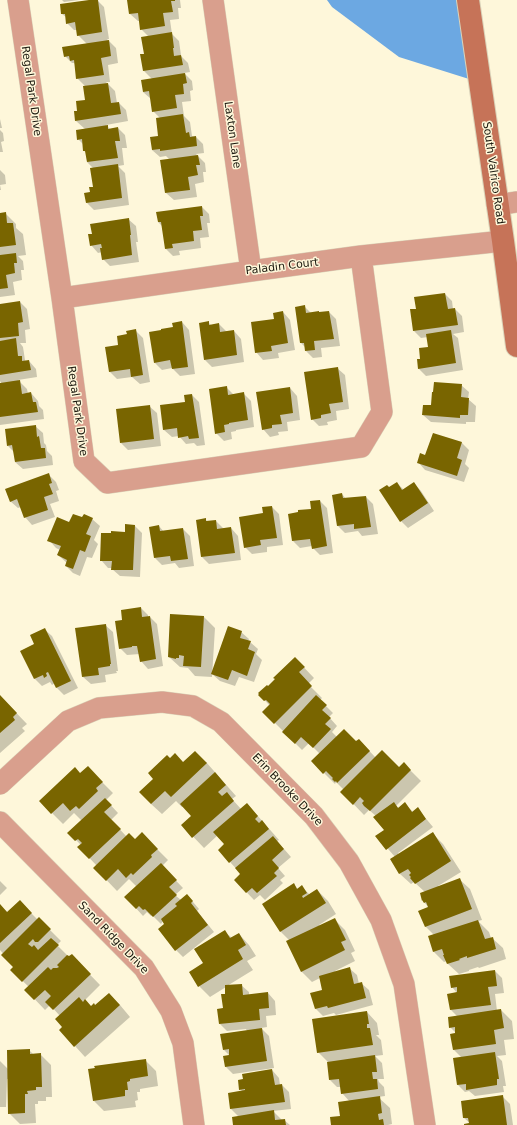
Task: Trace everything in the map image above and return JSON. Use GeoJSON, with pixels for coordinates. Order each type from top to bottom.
{"type":"FeatureCollection","features":[{"type":"Feature","properties":{"kind":"street","name":"Regal Park Drive"},"geometry":{"type":"LineString","coordinates":[[18,0],[62,298],[84,461],[107,483],[361,447],[382,412],[361,256]]}},
{"type":"Feature","properties":{"kind":"street","name":"Laxton Lane"},"geometry":{"type":"LineString","coordinates":[[214,0],[251,270]]}},
{"type":"Feature","properties":{"kind":"street","name":"South Valrico Road"},"geometry":{"type":"LineString","coordinates":[[468,0],[507,203],[503,241],[517,346]]}},
{"type":"Feature","properties":{"kind":"street","name":"Paladin Court"},"geometry":{"type":"LineString","coordinates":[[62,298],[251,270],[361,256],[503,241]]}},
{"type":"Feature","properties":{"kind":"street","name":"Erin Brooke Drive"},"geometry":{"type":"LineString","coordinates":[[0,784],[68,721],[99,708],[162,702],[193,706],[222,722],[314,816],[349,862],[381,920],[404,984],[425,1125]]}},
{"type":"Feature","properties":{"kind":"street","name":"Sand Ridge Drive"},"geometry":{"type":"LineString","coordinates":[[0,822],[144,968],[171,1011],[183,1044],[194,1125]]}},
{"type":"Feature","properties":{"kind":"water"},"geometry":{"type":"Polygon","coordinates":[[[327,0],[458,0],[469,79],[399,57],[332,7],[327,0]]]}},
{"type":"Feature","properties":{"kind":"building"},"geometry":{"type":"Polygon","coordinates":[[[98,0],[102,32],[77,36],[75,22],[66,24],[65,14],[61,14],[60,4],[98,0]]]}},
{"type":"Feature","properties":{"kind":"building"},"geometry":{"type":"Polygon","coordinates":[[[127,0],[175,1],[171,1],[173,12],[163,13],[165,26],[140,30],[138,13],[129,14],[127,0]]]}},
{"type":"Feature","properties":{"kind":"building"},"geometry":{"type":"Polygon","coordinates":[[[172,32],[174,56],[181,55],[183,65],[143,71],[140,54],[144,54],[141,37],[172,32]]]}},
{"type":"Feature","properties":{"kind":"building"},"geometry":{"type":"Polygon","coordinates":[[[109,40],[111,56],[101,58],[104,75],[76,79],[74,60],[70,61],[69,56],[64,57],[62,47],[109,40]]]}},
{"type":"Feature","properties":{"kind":"building"},"geometry":{"type":"Polygon","coordinates":[[[185,73],[187,83],[183,84],[184,94],[175,95],[177,108],[152,112],[149,91],[143,92],[141,80],[185,73]]]}},
{"type":"Feature","properties":{"kind":"building"},"geometry":{"type":"Polygon","coordinates":[[[108,83],[111,103],[119,102],[121,114],[75,121],[74,111],[77,111],[76,101],[85,100],[83,86],[108,83]]]}},
{"type":"Feature","properties":{"kind":"building"},"geometry":{"type":"Polygon","coordinates":[[[183,114],[186,133],[189,132],[190,137],[196,136],[197,146],[160,151],[160,149],[152,150],[150,137],[158,136],[156,118],[183,114]]]}},
{"type":"Feature","properties":{"kind":"building"},"geometry":{"type":"Polygon","coordinates":[[[108,125],[108,129],[118,127],[120,141],[115,141],[118,158],[87,162],[85,151],[83,151],[82,139],[77,140],[76,130],[108,125]]]}},
{"type":"Feature","properties":{"kind":"building"},"geometry":{"type":"Polygon","coordinates":[[[198,155],[200,165],[196,165],[198,175],[188,177],[190,190],[165,193],[160,160],[198,155]]]}},
{"type":"Feature","properties":{"kind":"building"},"geometry":{"type":"Polygon","coordinates":[[[118,164],[122,198],[86,203],[84,193],[90,192],[89,187],[93,187],[90,168],[118,164]]]}},
{"type":"Feature","properties":{"kind":"building"},"geometry":{"type":"Polygon","coordinates":[[[202,206],[203,216],[200,216],[202,230],[193,231],[194,241],[172,244],[173,248],[165,249],[161,222],[158,222],[156,212],[202,206]]]}},
{"type":"Feature","properties":{"kind":"building"},"geometry":{"type":"Polygon","coordinates":[[[6,212],[7,223],[13,223],[16,245],[0,247],[0,213],[6,212]]]}},
{"type":"Feature","properties":{"kind":"building"},"geometry":{"type":"Polygon","coordinates":[[[129,218],[132,255],[102,260],[100,248],[102,248],[101,244],[90,246],[88,234],[92,234],[90,224],[129,218]]]}},
{"type":"Feature","properties":{"kind":"building"},"geometry":{"type":"Polygon","coordinates":[[[16,253],[17,263],[14,263],[15,273],[6,275],[8,288],[0,289],[0,255],[16,253]]]}},
{"type":"Feature","properties":{"kind":"building"},"geometry":{"type":"Polygon","coordinates":[[[445,293],[448,309],[455,308],[458,325],[413,331],[410,309],[416,309],[414,297],[445,293]]]}},
{"type":"Feature","properties":{"kind":"building"},"geometry":{"type":"Polygon","coordinates":[[[20,301],[23,322],[18,323],[19,336],[0,338],[0,304],[20,301]]]}},
{"type":"Feature","properties":{"kind":"building"},"geometry":{"type":"Polygon","coordinates":[[[305,305],[306,313],[329,311],[334,339],[314,341],[315,350],[305,351],[304,343],[300,343],[295,307],[305,305]]]}},
{"type":"Feature","properties":{"kind":"building"},"geometry":{"type":"Polygon","coordinates":[[[283,311],[288,343],[271,346],[272,351],[255,353],[251,322],[274,319],[273,313],[283,311]]]}},
{"type":"Feature","properties":{"kind":"building"},"geometry":{"type":"Polygon","coordinates":[[[182,321],[188,367],[172,369],[170,360],[154,363],[149,332],[173,327],[172,323],[182,321]]]}},
{"type":"Feature","properties":{"kind":"building"},"geometry":{"type":"Polygon","coordinates":[[[209,321],[209,325],[219,323],[220,332],[234,330],[237,355],[204,360],[199,323],[209,321]]]}},
{"type":"Feature","properties":{"kind":"building"},"geometry":{"type":"Polygon","coordinates":[[[136,329],[143,375],[131,377],[130,369],[109,372],[105,347],[118,345],[117,336],[127,334],[126,331],[136,329]]]}},
{"type":"Feature","properties":{"kind":"building"},"geometry":{"type":"Polygon","coordinates":[[[451,330],[456,363],[418,369],[417,359],[420,359],[419,348],[428,347],[426,334],[451,330]]]}},
{"type":"Feature","properties":{"kind":"building"},"geometry":{"type":"Polygon","coordinates":[[[16,338],[18,356],[22,356],[22,361],[29,360],[31,370],[0,375],[0,341],[16,338]]]}},
{"type":"Feature","properties":{"kind":"building"},"geometry":{"type":"Polygon","coordinates":[[[338,367],[343,402],[329,404],[331,413],[321,415],[321,418],[311,420],[304,372],[338,367]]]}},
{"type":"Feature","properties":{"kind":"building"},"geometry":{"type":"Polygon","coordinates":[[[20,380],[22,394],[31,392],[33,402],[36,402],[38,412],[0,417],[0,383],[20,380]]]}},
{"type":"Feature","properties":{"kind":"building"},"geometry":{"type":"Polygon","coordinates":[[[434,382],[462,384],[461,397],[469,398],[468,415],[460,415],[460,418],[422,415],[423,405],[431,405],[434,382]]]}},
{"type":"Feature","properties":{"kind":"building"},"geometry":{"type":"Polygon","coordinates":[[[227,386],[228,395],[244,392],[248,420],[224,425],[225,432],[215,434],[209,389],[227,386]]]}},
{"type":"Feature","properties":{"kind":"building"},"geometry":{"type":"Polygon","coordinates":[[[290,387],[293,413],[280,415],[282,424],[272,425],[272,428],[262,430],[256,392],[290,387]]]}},
{"type":"Feature","properties":{"kind":"building"},"geometry":{"type":"Polygon","coordinates":[[[192,394],[199,438],[189,439],[188,436],[178,438],[177,428],[163,430],[160,405],[185,402],[184,395],[192,394]]]}},
{"type":"Feature","properties":{"kind":"building"},"geometry":{"type":"Polygon","coordinates":[[[150,405],[154,439],[120,443],[116,409],[150,405]]]}},
{"type":"Feature","properties":{"kind":"building"},"geometry":{"type":"Polygon","coordinates":[[[36,425],[37,437],[39,436],[41,448],[45,448],[46,458],[15,462],[12,445],[7,446],[5,429],[36,425]]]}},
{"type":"Feature","properties":{"kind":"building"},"geometry":{"type":"Polygon","coordinates":[[[433,433],[462,442],[457,458],[462,460],[457,476],[417,463],[420,453],[425,455],[433,433]]]}},
{"type":"Feature","properties":{"kind":"building"},"geometry":{"type":"Polygon","coordinates":[[[49,473],[52,483],[49,484],[53,494],[44,497],[48,510],[24,518],[17,499],[10,502],[5,489],[49,473]]]}},
{"type":"Feature","properties":{"kind":"building"},"geometry":{"type":"Polygon","coordinates":[[[397,482],[402,490],[414,482],[428,503],[400,522],[379,490],[387,485],[389,487],[397,482]]]}},
{"type":"Feature","properties":{"kind":"building"},"geometry":{"type":"Polygon","coordinates":[[[342,493],[343,498],[366,496],[371,527],[354,529],[354,524],[337,526],[332,495],[342,493]]]}},
{"type":"Feature","properties":{"kind":"building"},"geometry":{"type":"Polygon","coordinates":[[[320,500],[327,546],[312,549],[310,539],[292,541],[288,514],[298,512],[298,510],[311,509],[310,501],[320,500]]]}},
{"type":"Feature","properties":{"kind":"building"},"geometry":{"type":"Polygon","coordinates":[[[272,506],[277,538],[260,540],[261,545],[244,548],[239,517],[263,513],[262,507],[272,506]]]}},
{"type":"Feature","properties":{"kind":"building"},"geometry":{"type":"Polygon","coordinates":[[[73,514],[82,517],[84,514],[93,518],[86,534],[91,536],[85,552],[80,550],[73,569],[65,566],[67,560],[57,555],[61,546],[47,541],[57,517],[69,522],[73,514]]]}},
{"type":"Feature","properties":{"kind":"building"},"geometry":{"type":"Polygon","coordinates":[[[206,518],[206,521],[216,520],[217,529],[231,527],[235,553],[201,557],[196,520],[206,518]]]}},
{"type":"Feature","properties":{"kind":"building"},"geometry":{"type":"Polygon","coordinates":[[[125,524],[135,525],[133,570],[111,570],[112,561],[100,561],[101,533],[111,533],[111,531],[125,532],[125,524]]]}},
{"type":"Feature","properties":{"kind":"building"},"geometry":{"type":"Polygon","coordinates":[[[159,525],[160,531],[183,528],[188,559],[171,561],[170,556],[154,558],[149,527],[159,525]]]}},
{"type":"Feature","properties":{"kind":"building"},"geometry":{"type":"Polygon","coordinates":[[[141,607],[142,617],[150,616],[156,659],[140,662],[137,646],[119,649],[115,621],[122,620],[121,610],[141,607]]]}},
{"type":"Feature","properties":{"kind":"building"},"geometry":{"type":"Polygon","coordinates":[[[170,614],[204,616],[201,667],[183,666],[184,656],[179,655],[179,658],[176,659],[168,657],[170,614]]]}},
{"type":"Feature","properties":{"kind":"building"},"geometry":{"type":"Polygon","coordinates":[[[106,624],[111,664],[110,666],[98,668],[99,675],[82,677],[75,628],[106,624]]]}},
{"type":"Feature","properties":{"kind":"building"},"geometry":{"type":"Polygon","coordinates":[[[228,626],[242,631],[240,638],[251,641],[248,649],[255,652],[247,676],[232,670],[228,680],[211,674],[228,626]]]}},
{"type":"Feature","properties":{"kind":"building"},"geometry":{"type":"Polygon","coordinates":[[[45,628],[71,681],[56,688],[48,672],[46,673],[47,676],[44,678],[43,675],[34,679],[20,651],[34,644],[30,635],[45,628]]]}},
{"type":"Feature","properties":{"kind":"building"},"geometry":{"type":"Polygon","coordinates":[[[295,657],[305,667],[299,672],[312,686],[274,724],[262,712],[270,704],[266,700],[264,701],[258,693],[267,685],[268,686],[275,679],[273,678],[295,657]]]}},
{"type":"Feature","properties":{"kind":"building"},"geometry":{"type":"Polygon","coordinates":[[[0,695],[17,713],[13,717],[15,720],[0,733],[0,695]]]}},
{"type":"Feature","properties":{"kind":"building"},"geometry":{"type":"Polygon","coordinates":[[[316,695],[327,705],[322,710],[331,718],[325,724],[331,729],[313,748],[301,737],[295,744],[282,732],[316,695]]]}},
{"type":"Feature","properties":{"kind":"building"},"geometry":{"type":"Polygon","coordinates":[[[344,729],[356,741],[359,739],[370,751],[337,783],[326,771],[323,774],[311,761],[344,729]]]}},
{"type":"Feature","properties":{"kind":"building"},"geometry":{"type":"Polygon","coordinates":[[[382,750],[399,767],[404,762],[411,770],[370,811],[364,806],[362,803],[364,801],[360,797],[353,805],[340,792],[382,750]]]}},
{"type":"Feature","properties":{"kind":"building"},"geometry":{"type":"Polygon","coordinates":[[[195,751],[207,763],[171,797],[165,791],[151,804],[139,792],[153,779],[148,773],[167,755],[170,758],[175,753],[183,762],[195,751]]]}},
{"type":"Feature","properties":{"kind":"building"},"geometry":{"type":"Polygon","coordinates":[[[88,766],[103,782],[96,788],[98,791],[79,809],[76,806],[70,811],[63,803],[51,814],[39,801],[75,767],[80,773],[88,766]]]}},
{"type":"Feature","properties":{"kind":"building"},"geometry":{"type":"Polygon","coordinates":[[[215,772],[226,785],[218,792],[222,796],[227,792],[234,801],[192,838],[181,825],[191,816],[180,804],[215,772]]]}},
{"type":"Feature","properties":{"kind":"building"},"geometry":{"type":"Polygon","coordinates":[[[105,798],[112,805],[104,812],[121,829],[89,859],[77,847],[82,843],[78,839],[75,841],[67,833],[105,798]]]}},
{"type":"Feature","properties":{"kind":"building"},"geometry":{"type":"Polygon","coordinates":[[[394,802],[398,808],[405,802],[412,812],[418,807],[426,819],[386,850],[375,836],[384,830],[373,817],[394,802]]]}},
{"type":"Feature","properties":{"kind":"building"},"geometry":{"type":"Polygon","coordinates":[[[247,803],[258,816],[255,819],[259,823],[262,820],[269,829],[229,863],[218,850],[224,844],[213,832],[247,803]]]}},
{"type":"Feature","properties":{"kind":"building"},"geometry":{"type":"Polygon","coordinates":[[[142,832],[158,849],[151,855],[152,857],[133,875],[131,873],[126,878],[118,869],[106,881],[93,868],[129,833],[135,839],[142,832]]]}},
{"type":"Feature","properties":{"kind":"building"},"geometry":{"type":"Polygon","coordinates":[[[433,832],[451,861],[415,884],[410,878],[411,877],[409,875],[411,873],[408,869],[399,874],[390,859],[433,832]]]}},
{"type":"Feature","properties":{"kind":"building"},"geometry":{"type":"Polygon","coordinates":[[[273,836],[284,849],[272,860],[279,868],[274,873],[277,876],[257,893],[252,888],[246,893],[234,880],[240,874],[235,868],[273,836]]]}},
{"type":"Feature","properties":{"kind":"building"},"geometry":{"type":"Polygon","coordinates":[[[161,863],[177,880],[169,887],[177,895],[153,917],[145,909],[143,910],[139,906],[136,909],[124,897],[161,863]]]}},
{"type":"Feature","properties":{"kind":"building"},"geometry":{"type":"Polygon","coordinates":[[[460,878],[472,909],[425,927],[418,911],[428,907],[426,902],[424,903],[422,901],[420,893],[460,878]]]}},
{"type":"Feature","properties":{"kind":"building"},"geometry":{"type":"Polygon","coordinates":[[[294,883],[297,889],[302,885],[307,893],[302,896],[303,898],[317,889],[326,903],[280,932],[262,904],[294,883]]]}},
{"type":"Feature","properties":{"kind":"building"},"geometry":{"type":"Polygon","coordinates":[[[187,894],[193,901],[191,903],[208,925],[175,951],[158,929],[164,924],[161,919],[177,906],[175,904],[187,894]]]}},
{"type":"Feature","properties":{"kind":"building"},"geometry":{"type":"Polygon","coordinates":[[[20,900],[32,913],[0,943],[0,904],[7,912],[20,900]]]}},
{"type":"Feature","properties":{"kind":"building"},"geometry":{"type":"Polygon","coordinates":[[[39,917],[51,929],[38,942],[35,942],[33,939],[28,944],[32,947],[34,945],[38,950],[51,938],[59,945],[22,982],[10,970],[13,967],[1,955],[39,917]]]}},
{"type":"Feature","properties":{"kind":"building"},"geometry":{"type":"Polygon","coordinates":[[[335,918],[346,940],[341,942],[345,950],[301,972],[286,941],[335,918]]]}},
{"type":"Feature","properties":{"kind":"building"},"geometry":{"type":"Polygon","coordinates":[[[478,920],[485,939],[493,937],[496,949],[467,958],[467,956],[447,964],[442,949],[433,952],[428,936],[478,920]]]}},
{"type":"Feature","properties":{"kind":"building"},"geometry":{"type":"Polygon","coordinates":[[[225,930],[230,938],[239,933],[246,945],[238,950],[243,959],[198,987],[189,972],[203,963],[194,949],[225,930]]]}},
{"type":"Feature","properties":{"kind":"building"},"geometry":{"type":"Polygon","coordinates":[[[72,954],[91,974],[53,1010],[45,1002],[51,996],[45,990],[34,1000],[24,990],[48,967],[51,970],[59,967],[57,965],[67,955],[69,956],[72,954]]]}},
{"type":"Feature","properties":{"kind":"building"},"geometry":{"type":"Polygon","coordinates":[[[350,967],[354,984],[362,982],[366,998],[328,1008],[327,1006],[315,1009],[310,993],[322,990],[319,976],[350,967]]]}},
{"type":"Feature","properties":{"kind":"building"},"geometry":{"type":"Polygon","coordinates":[[[495,970],[497,986],[488,987],[491,1005],[450,1010],[447,994],[457,992],[457,987],[451,988],[449,976],[495,970]]]}},
{"type":"Feature","properties":{"kind":"building"},"geometry":{"type":"Polygon","coordinates":[[[242,984],[243,995],[268,992],[269,1008],[259,1009],[260,1020],[219,1024],[217,1009],[223,1008],[221,994],[225,994],[225,985],[242,984]]]}},
{"type":"Feature","properties":{"kind":"building"},"geometry":{"type":"Polygon","coordinates":[[[109,993],[120,1005],[74,1047],[59,1030],[62,1027],[55,1019],[79,997],[83,1002],[85,999],[91,1006],[94,1003],[95,1005],[109,993]]]}},
{"type":"Feature","properties":{"kind":"building"},"geometry":{"type":"Polygon","coordinates":[[[501,1009],[504,1028],[494,1030],[496,1044],[453,1050],[450,1034],[455,1033],[455,1027],[449,1028],[448,1017],[501,1009]]]}},
{"type":"Feature","properties":{"kind":"building"},"geometry":{"type":"Polygon","coordinates":[[[367,1011],[369,1024],[367,1024],[367,1028],[370,1028],[373,1045],[317,1053],[312,1019],[367,1011]]]}},
{"type":"Feature","properties":{"kind":"building"},"geometry":{"type":"Polygon","coordinates":[[[262,1028],[267,1061],[225,1067],[223,1056],[229,1055],[229,1049],[223,1050],[220,1034],[262,1028]]]}},
{"type":"Feature","properties":{"kind":"building"},"geometry":{"type":"Polygon","coordinates":[[[30,1049],[30,1054],[41,1053],[42,1087],[36,1087],[36,1090],[27,1091],[28,1094],[25,1094],[25,1113],[8,1114],[7,1050],[30,1049]]]}},
{"type":"Feature","properties":{"kind":"building"},"geometry":{"type":"Polygon","coordinates":[[[495,1052],[499,1079],[497,1079],[497,1085],[466,1090],[466,1084],[457,1085],[453,1058],[495,1052]]]}},
{"type":"Feature","properties":{"kind":"building"},"geometry":{"type":"Polygon","coordinates":[[[375,1055],[377,1072],[372,1072],[373,1079],[377,1079],[378,1089],[341,1094],[339,1079],[329,1080],[327,1062],[375,1055]]]}},
{"type":"Feature","properties":{"kind":"building"},"geometry":{"type":"Polygon","coordinates":[[[146,1059],[148,1076],[130,1079],[130,1081],[127,1082],[128,1090],[125,1090],[125,1096],[93,1101],[88,1069],[95,1068],[94,1066],[146,1059]]]}},
{"type":"Feature","properties":{"kind":"building"},"geometry":{"type":"Polygon","coordinates":[[[272,1069],[275,1085],[282,1084],[285,1102],[230,1109],[228,1093],[245,1090],[239,1090],[238,1080],[243,1079],[242,1074],[272,1069]]]}},
{"type":"Feature","properties":{"kind":"building"},"geometry":{"type":"Polygon","coordinates":[[[503,1095],[507,1125],[464,1125],[469,1123],[468,1118],[463,1118],[461,1101],[503,1095]]]}},
{"type":"Feature","properties":{"kind":"building"},"geometry":{"type":"Polygon","coordinates":[[[380,1096],[382,1113],[378,1114],[379,1120],[383,1119],[384,1125],[331,1125],[330,1117],[340,1116],[338,1102],[380,1096]]]}},
{"type":"Feature","properties":{"kind":"building"},"geometry":{"type":"Polygon","coordinates":[[[274,1110],[275,1120],[285,1119],[286,1125],[233,1125],[232,1117],[274,1110]]]}}]}
